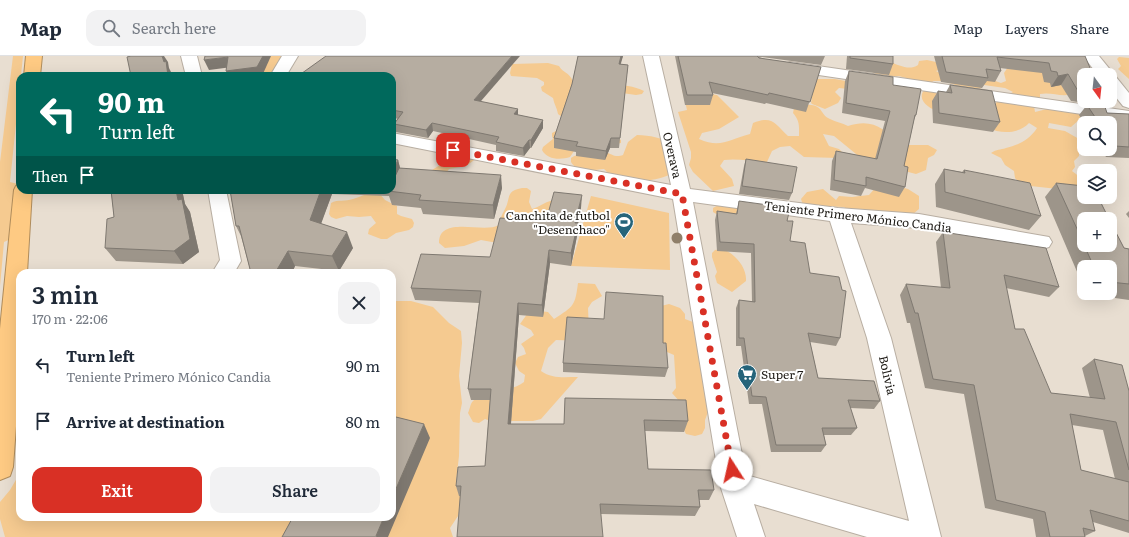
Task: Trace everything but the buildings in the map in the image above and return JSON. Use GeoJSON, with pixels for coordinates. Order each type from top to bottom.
{"type":"FeatureCollection","features":[{"type":"Feature","properties":{"kind":"highway"},"geometry":{"type":"LineString","coordinates":[[32,72],[34,56]]}},
{"type":"Feature","properties":{"kind":"highway"},"geometry":{"type":"LineString","coordinates":[[22,194],[23,269]]}},
{"type":"Feature","properties":{"kind":"highway"},"geometry":{"type":"LineString","coordinates":[[0,467],[16,331]]}},
{"type":"Feature","properties":{"kind":"street"},"geometry":{"type":"LineString","coordinates":[[189,56],[193,72]]}},
{"type":"Feature","properties":{"kind":"street"},"geometry":{"type":"LineString","coordinates":[[280,72],[290,56]]}},
{"type":"Feature","properties":{"kind":"street","name":"Overava"},"geometry":{"type":"LineString","coordinates":[[651,56],[682,194],[734,485],[751,537]]}},
{"type":"Feature","properties":{"kind":"street"},"geometry":{"type":"LineString","coordinates":[[1091,56],[1100,68]]}},
{"type":"Feature","properties":{"kind":"street"},"geometry":{"type":"LineString","coordinates":[[778,65],[1129,116]]}},
{"type":"Feature","properties":{"kind":"street"},"geometry":{"type":"LineString","coordinates":[[1117,88],[1129,103]]}},
{"type":"Feature","properties":{"kind":"street","name":"Teniente Primero Mónico Candia"},"geometry":{"type":"LineString","coordinates":[[396,139],[682,194],[838,215],[919,221],[1042,242]]}},
{"type":"Feature","properties":{"kind":"street"},"geometry":{"type":"LineString","coordinates":[[218,194],[231,261],[226,269]]}},
{"type":"Feature","properties":{"kind":"street","name":"Bolivia"},"geometry":{"type":"LineString","coordinates":[[838,215],[880,338],[927,537]]}},
{"type":"Feature","properties":{"kind":"street"},"geometry":{"type":"LineString","coordinates":[[734,485],[916,537]]}},
{"type":"Feature","properties":{"kind":"shaded area"},"geometry":{"type":"Polygon","coordinates":[[[13,56],[23,56],[21,72],[16,72],[16,124],[10,182],[16,184],[16,194],[20,194],[22,234],[4,242],[0,286],[0,162],[13,56]]]}},
{"type":"Feature","properties":{"kind":"shaded area"},"geometry":{"type":"Polygon","coordinates":[[[263,56],[283,57],[283,72],[249,72],[263,56]]]}},
{"type":"Feature","properties":{"kind":"shaded area"},"geometry":{"type":"Polygon","coordinates":[[[1040,56],[1055,82],[1063,86],[1068,95],[1047,93],[1040,94],[1040,99],[1034,106],[1035,112],[1051,108],[1080,114],[1080,116],[1077,116],[1077,122],[1071,127],[1049,123],[1048,128],[1065,131],[1077,138],[1077,156],[1079,156],[1074,161],[1075,167],[1072,171],[1077,175],[1077,187],[1058,189],[1021,185],[1015,178],[1014,171],[1005,165],[1001,158],[991,153],[1020,143],[1028,138],[1037,128],[1029,123],[1025,127],[1010,132],[988,128],[998,117],[995,105],[997,101],[1013,92],[1005,88],[984,85],[980,89],[979,93],[939,112],[925,104],[922,93],[925,89],[958,86],[944,81],[933,81],[931,85],[899,76],[879,76],[871,71],[890,62],[904,67],[915,67],[918,65],[919,61],[927,60],[936,62],[939,70],[936,71],[940,73],[987,78],[1001,83],[1006,81],[1004,73],[1008,67],[1040,56]]]}},
{"type":"Feature","properties":{"kind":"shaded area"},"geometry":{"type":"Polygon","coordinates":[[[1119,57],[1129,58],[1129,79],[1118,69],[1121,66],[1117,59],[1119,57]]]}},
{"type":"Feature","properties":{"kind":"shaded area"},"geometry":{"type":"Polygon","coordinates":[[[548,63],[559,66],[573,81],[628,86],[644,91],[642,94],[636,95],[615,92],[562,117],[558,114],[553,98],[542,91],[541,87],[544,85],[544,82],[537,78],[511,76],[510,73],[512,64],[548,63]]]}},
{"type":"Feature","properties":{"kind":"shaded area"},"geometry":{"type":"Polygon","coordinates":[[[815,79],[835,79],[851,82],[848,89],[839,88],[835,92],[841,98],[838,103],[825,109],[811,103],[815,79]]]}},
{"type":"Feature","properties":{"kind":"shaded area"},"geometry":{"type":"Polygon","coordinates":[[[682,89],[717,95],[739,117],[719,129],[702,133],[699,139],[707,142],[725,142],[750,134],[753,123],[765,120],[773,122],[788,136],[799,136],[798,121],[793,113],[794,108],[813,105],[819,108],[828,118],[848,126],[864,123],[877,126],[883,129],[900,145],[928,145],[937,150],[934,155],[928,158],[926,170],[916,174],[861,160],[834,136],[823,134],[829,146],[839,149],[845,155],[838,158],[804,157],[790,146],[780,147],[772,151],[767,162],[735,159],[724,160],[720,166],[732,179],[734,186],[713,191],[693,172],[689,165],[691,152],[678,112],[687,110],[682,89]]]}},
{"type":"Feature","properties":{"kind":"shaded area"},"geometry":{"type":"Polygon","coordinates":[[[556,131],[617,138],[621,140],[621,143],[574,151],[570,157],[563,159],[554,158],[547,156],[542,150],[543,147],[553,139],[552,133],[556,131]]]}},
{"type":"Feature","properties":{"kind":"shaded area"},"geometry":{"type":"Polygon","coordinates":[[[637,135],[655,137],[669,142],[678,149],[682,157],[681,165],[673,173],[660,178],[640,181],[625,181],[609,175],[604,169],[581,169],[574,166],[571,162],[571,158],[583,153],[602,151],[616,156],[623,155],[628,142],[637,135]]]}},
{"type":"Feature","properties":{"kind":"shaded area"},"geometry":{"type":"Polygon","coordinates":[[[458,150],[477,158],[466,166],[449,169],[444,176],[432,170],[440,165],[440,158],[458,150]]]}},
{"type":"Feature","properties":{"kind":"shaded area"},"geometry":{"type":"Polygon","coordinates":[[[897,186],[908,189],[919,196],[919,209],[913,214],[856,216],[844,207],[803,205],[801,199],[807,192],[823,189],[836,200],[839,196],[852,197],[869,195],[876,187],[897,186]]]}},
{"type":"Feature","properties":{"kind":"shaded area"},"geometry":{"type":"Polygon","coordinates":[[[527,188],[531,191],[529,202],[532,209],[556,200],[551,215],[533,216],[528,218],[527,222],[499,242],[481,240],[464,246],[445,248],[439,243],[441,235],[446,230],[454,227],[483,228],[499,225],[509,196],[513,191],[527,188]]]}},
{"type":"Feature","properties":{"kind":"shaded area"},"geometry":{"type":"Polygon","coordinates":[[[366,194],[380,194],[385,200],[397,206],[397,214],[412,219],[414,223],[413,227],[409,230],[396,233],[387,239],[381,239],[368,234],[369,229],[376,223],[371,216],[347,216],[336,219],[331,217],[329,214],[331,203],[356,198],[366,194]]]}},
{"type":"Feature","properties":{"kind":"shaded area","name":"Canchita de futbol \"Desenchaco\""},"geometry":{"type":"Polygon","coordinates":[[[591,196],[669,213],[670,270],[571,266],[591,196]]]}},
{"type":"Feature","properties":{"kind":"shaded area"},"geometry":{"type":"Polygon","coordinates":[[[722,203],[761,215],[718,215],[713,212],[713,208],[722,203]]]}},
{"type":"Feature","properties":{"kind":"shaded area"},"geometry":{"type":"Polygon","coordinates":[[[721,249],[731,253],[739,261],[746,276],[746,281],[732,292],[717,283],[715,276],[717,272],[712,253],[715,250],[721,249]]]}},
{"type":"Feature","properties":{"kind":"shaded area"},"geometry":{"type":"Polygon","coordinates":[[[578,283],[595,284],[602,296],[592,302],[588,308],[589,331],[586,341],[556,340],[548,348],[541,371],[545,374],[554,376],[578,377],[541,419],[533,421],[511,421],[499,424],[485,419],[479,423],[473,422],[468,413],[472,402],[478,397],[512,388],[524,382],[525,375],[519,371],[515,363],[518,357],[526,354],[521,344],[534,335],[531,330],[520,324],[530,310],[548,312],[554,319],[572,305],[576,296],[578,283]]]}},
{"type":"Feature","properties":{"kind":"shaded area"},"geometry":{"type":"Polygon","coordinates":[[[396,301],[411,301],[433,307],[449,323],[461,331],[462,343],[459,376],[462,403],[460,413],[459,456],[456,482],[463,500],[458,516],[450,528],[453,537],[5,537],[0,519],[0,502],[16,480],[16,521],[396,521],[396,301]]]}},
{"type":"Feature","properties":{"kind":"shaded area"},"geometry":{"type":"Polygon","coordinates":[[[669,304],[680,308],[685,314],[685,319],[693,322],[712,401],[705,420],[705,428],[702,434],[695,436],[686,434],[683,428],[680,402],[672,393],[676,388],[674,355],[667,352],[663,347],[661,306],[669,304]]]}},
{"type":"Feature","properties":{"kind":"place","name":"Canchita de futbol \"Desenchaco\""},"geometry":{"type":"Point","coordinates":[624,239]}},
{"type":"Feature","properties":{"kind":"place","name":"Super 7"},"geometry":{"type":"Point","coordinates":[747,391]}},
{"type":"Feature","properties":{"kind":"route"},"geometry":{"type":"LineString","coordinates":[[453,150],[682,194],[732,470]]}}]}
